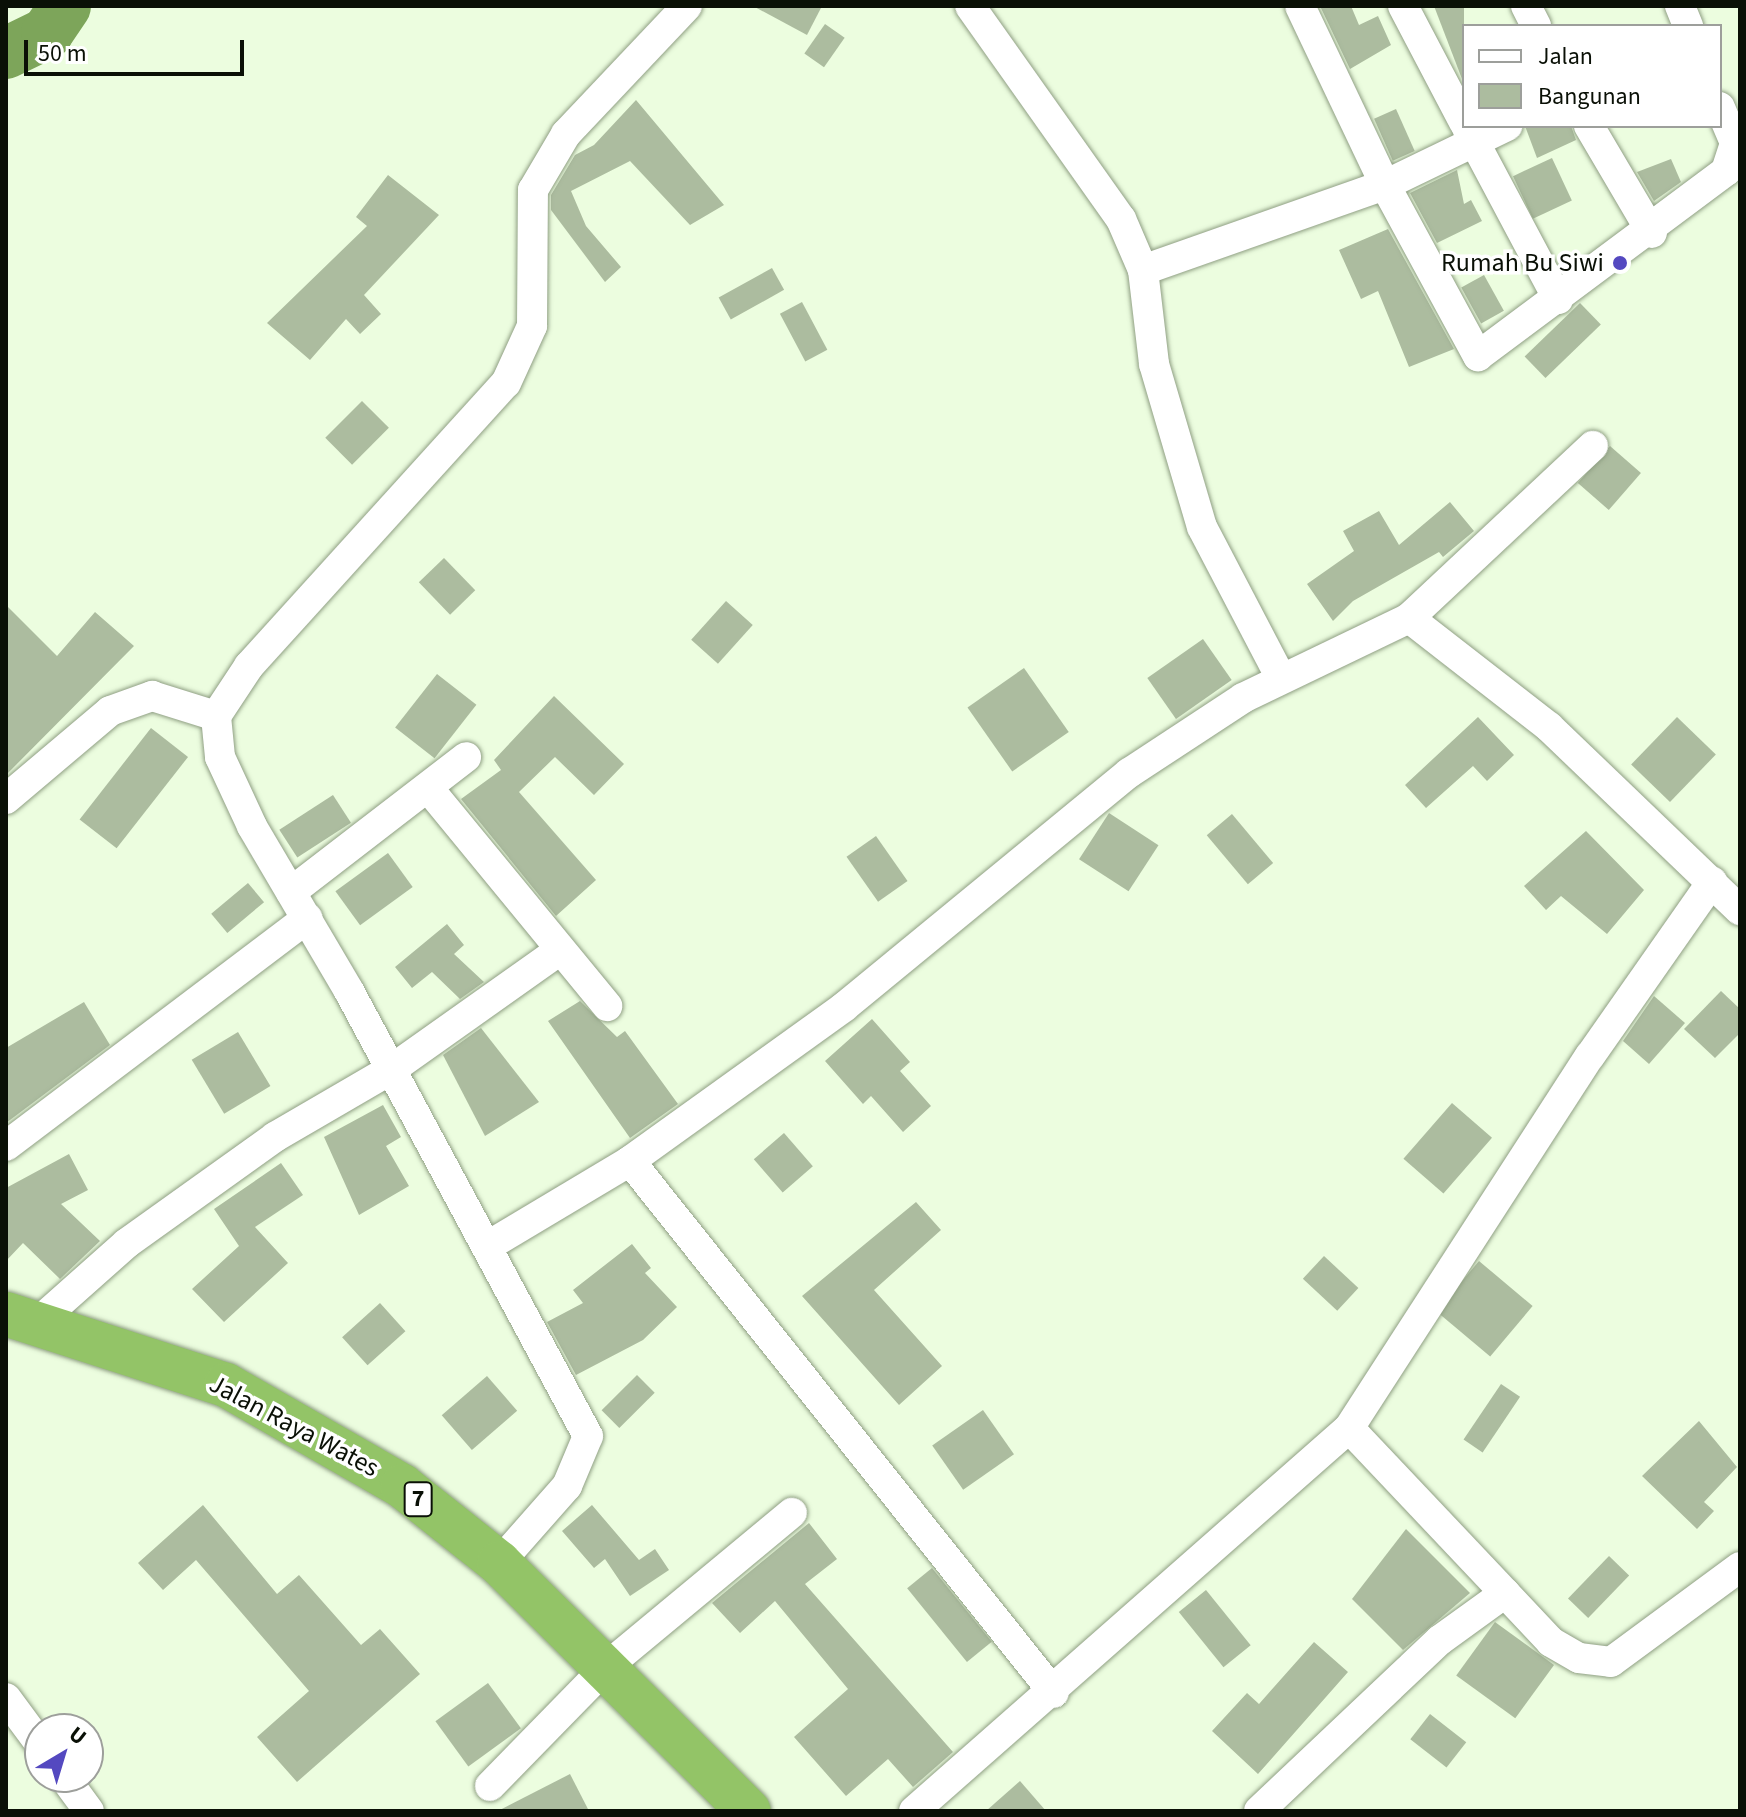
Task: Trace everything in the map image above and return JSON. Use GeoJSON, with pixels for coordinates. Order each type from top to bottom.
{"type":"FeatureCollection","features":[{"type":"Feature","properties":{"kind":"highway","name":"Jalan Raya Wates"},"geometry":{"type":"LineString","coordinates":[[16,1320],[226,1385],[402,1486],[499,1563],[749,1811]]}},
{"type":"Feature","properties":{"kind":"street"},"geometry":{"type":"LineString","coordinates":[[499,1563],[567,1486],[588,1436],[488,1246],[291,892],[220,757],[216,716],[249,666],[506,383],[532,326],[533,190],[566,134],[687,6]]}},
{"type":"Feature","properties":{"kind":"street"},"geometry":{"type":"LineString","coordinates":[[970,6],[1121,219],[1143,270],[1154,364],[1202,527],[1281,678]]}},
{"type":"Feature","properties":{"kind":"street"},"geometry":{"type":"LineString","coordinates":[[1300,6],[1385,185],[1478,356],[1652,233],[1735,158],[1722,114]]}},
{"type":"Feature","properties":{"kind":"street"},"geometry":{"type":"LineString","coordinates":[[1403,6],[1462,119]]}},
{"type":"Feature","properties":{"kind":"street"},"geometry":{"type":"LineString","coordinates":[[1526,6],[1535,24]]}},
{"type":"Feature","properties":{"kind":"street"},"geometry":{"type":"LineString","coordinates":[[1590,128],[1652,233]]}},
{"type":"Feature","properties":{"kind":"street"},"geometry":{"type":"LineString","coordinates":[[1143,270],[1385,185],[1468,130],[1558,299]]}},
{"type":"Feature","properties":{"kind":"street"},"geometry":{"type":"LineString","coordinates":[[488,1246],[630,1161],[844,1007],[1129,773],[1281,678],[1409,618],[1593,446]]}},
{"type":"Feature","properties":{"kind":"street"},"geometry":{"type":"LineString","coordinates":[[1409,618],[1549,727],[1740,910]]}},
{"type":"Feature","properties":{"kind":"street"},"geometry":{"type":"LineString","coordinates":[[6,799],[110,711],[152,696],[216,716]]}},
{"type":"Feature","properties":{"kind":"street"},"geometry":{"type":"LineString","coordinates":[[291,892],[429,789],[466,757]]}},
{"type":"Feature","properties":{"kind":"street"},"geometry":{"type":"LineString","coordinates":[[429,789],[607,1006]]}},
{"type":"Feature","properties":{"kind":"street"},"geometry":{"type":"LineString","coordinates":[[914,1811],[1054,1693],[1349,1428],[1590,1056],[1712,882]]}},
{"type":"Feature","properties":{"kind":"street"},"geometry":{"type":"LineString","coordinates":[[6,1146],[308,918]]}},
{"type":"Feature","properties":{"kind":"street"},"geometry":{"type":"LineString","coordinates":[[16,1320],[275,1137],[392,1069],[560,950]]}},
{"type":"Feature","properties":{"kind":"street"},"geometry":{"type":"LineString","coordinates":[[630,1161],[1054,1693]]}},
{"type":"Feature","properties":{"kind":"street"},"geometry":{"type":"LineString","coordinates":[[1349,1428],[1551,1642],[1579,1658],[1611,1662],[1740,1567]]}},
{"type":"Feature","properties":{"kind":"street"},"geometry":{"type":"LineString","coordinates":[[490,1786],[605,1668],[792,1513]]}},
{"type":"Feature","properties":{"kind":"street"},"geometry":{"type":"LineString","coordinates":[[1259,1811],[1440,1640],[1505,1593]]}},
{"type":"Feature","properties":{"kind":"street"},"geometry":{"type":"LineString","coordinates":[[6,1698],[24,1722]]}},
{"type":"Feature","properties":{"kind":"street"},"geometry":{"type":"LineString","coordinates":[[76,1793],[89,1811]]}},
{"type":"Feature","properties":{"kind":"building"},"geometry":{"type":"Polygon","coordinates":[[[753,6],[822,6],[807,35],[753,6]]]}},
{"type":"Feature","properties":{"kind":"building"},"geometry":{"type":"Polygon","coordinates":[[[1320,6],[1351,6],[1359,25],[1378,16],[1391,45],[1350,69],[1320,6]]]}},
{"type":"Feature","properties":{"kind":"building"},"geometry":{"type":"Polygon","coordinates":[[[1434,6],[1464,6],[1462,79],[1434,6]]]}},
{"type":"Feature","properties":{"kind":"building"},"geometry":{"type":"Polygon","coordinates":[[[825,24],[845,38],[824,67],[804,53],[825,24]]]}},
{"type":"Feature","properties":{"kind":"building"},"geometry":{"type":"Polygon","coordinates":[[[636,100],[724,205],[690,225],[630,161],[571,191],[586,226],[621,267],[605,282],[551,210],[551,195],[575,155],[594,145],[636,100]]]}},
{"type":"Feature","properties":{"kind":"building"},"geometry":{"type":"Polygon","coordinates":[[[1396,109],[1415,151],[1393,161],[1374,119],[1396,109]]]}},
{"type":"Feature","properties":{"kind":"building"},"geometry":{"type":"Polygon","coordinates":[[[1526,128],[1572,128],[1576,140],[1537,158],[1526,128]]]}},
{"type":"Feature","properties":{"kind":"building"},"geometry":{"type":"Polygon","coordinates":[[[1552,158],[1572,201],[1533,219],[1513,176],[1552,158]]]}},
{"type":"Feature","properties":{"kind":"building"},"geometry":{"type":"Polygon","coordinates":[[[1671,159],[1681,182],[1654,201],[1637,172],[1671,159]]]}},
{"type":"Feature","properties":{"kind":"building"},"geometry":{"type":"Polygon","coordinates":[[[1457,170],[1464,204],[1471,200],[1482,221],[1437,243],[1410,193],[1457,170]]]}},
{"type":"Feature","properties":{"kind":"building"},"geometry":{"type":"Polygon","coordinates":[[[388,175],[439,215],[364,295],[381,314],[360,334],[346,319],[310,360],[267,323],[367,226],[356,217],[388,175]]]}},
{"type":"Feature","properties":{"kind":"building"},"geometry":{"type":"Polygon","coordinates":[[[1388,229],[1454,349],[1409,367],[1378,291],[1361,299],[1339,250],[1388,229]]]}},
{"type":"Feature","properties":{"kind":"building"},"geometry":{"type":"Polygon","coordinates":[[[772,268],[784,290],[731,319],[719,298],[772,268]]]}},
{"type":"Feature","properties":{"kind":"building"},"geometry":{"type":"Polygon","coordinates":[[[1484,275],[1504,311],[1481,323],[1461,288],[1484,275]]]}},
{"type":"Feature","properties":{"kind":"building"},"geometry":{"type":"Polygon","coordinates":[[[802,302],[827,350],[805,361],[780,314],[802,302]]]}},
{"type":"Feature","properties":{"kind":"building"},"geometry":{"type":"Polygon","coordinates":[[[1580,303],[1601,325],[1545,378],[1525,356],[1580,303]]]}},
{"type":"Feature","properties":{"kind":"building"},"geometry":{"type":"Polygon","coordinates":[[[362,401],[389,428],[352,465],[325,438],[362,401]]]}},
{"type":"Feature","properties":{"kind":"building"},"geometry":{"type":"Polygon","coordinates":[[[1610,446],[1641,473],[1609,510],[1578,483],[1610,446]]]}},
{"type":"Feature","properties":{"kind":"building"},"geometry":{"type":"Polygon","coordinates":[[[1450,502],[1474,531],[1443,557],[1439,552],[1353,601],[1333,621],[1307,584],[1354,551],[1343,531],[1379,511],[1399,545],[1450,502]]]}},
{"type":"Feature","properties":{"kind":"building"},"geometry":{"type":"Polygon","coordinates":[[[444,558],[475,590],[450,615],[419,582],[444,558]]]}},
{"type":"Feature","properties":{"kind":"building"},"geometry":{"type":"Polygon","coordinates":[[[726,601],[753,625],[718,664],[691,640],[726,601]]]}},
{"type":"Feature","properties":{"kind":"building"},"geometry":{"type":"Polygon","coordinates":[[[6,605],[57,656],[95,612],[134,646],[6,775],[6,605]]]}},
{"type":"Feature","properties":{"kind":"building"},"geometry":{"type":"Polygon","coordinates":[[[1203,639],[1232,680],[1176,719],[1147,678],[1203,639]]]}},
{"type":"Feature","properties":{"kind":"building"},"geometry":{"type":"Polygon","coordinates":[[[1024,668],[1069,732],[1012,771],[967,708],[1024,668]]]}},
{"type":"Feature","properties":{"kind":"building"},"geometry":{"type":"Polygon","coordinates":[[[437,674],[476,705],[435,758],[395,728],[437,674]]]}},
{"type":"Feature","properties":{"kind":"building"},"geometry":{"type":"Polygon","coordinates":[[[554,696],[624,764],[594,795],[555,757],[519,792],[596,880],[556,916],[461,799],[501,770],[494,760],[554,696]]]}},
{"type":"Feature","properties":{"kind":"building"},"geometry":{"type":"Polygon","coordinates":[[[1478,717],[1514,755],[1487,781],[1473,766],[1426,808],[1405,785],[1478,717]]]}},
{"type":"Feature","properties":{"kind":"building"},"geometry":{"type":"Polygon","coordinates":[[[1677,717],[1716,755],[1670,802],[1631,764],[1677,717]]]}},
{"type":"Feature","properties":{"kind":"building"},"geometry":{"type":"Polygon","coordinates":[[[151,728],[188,757],[117,848],[80,819],[151,728]]]}},
{"type":"Feature","properties":{"kind":"building"},"geometry":{"type":"Polygon","coordinates":[[[333,795],[351,823],[297,858],[279,830],[333,795]]]}},
{"type":"Feature","properties":{"kind":"building"},"geometry":{"type":"Polygon","coordinates":[[[1109,813],[1158,845],[1129,891],[1079,859],[1109,813]]]}},
{"type":"Feature","properties":{"kind":"building"},"geometry":{"type":"Polygon","coordinates":[[[1232,814],[1273,863],[1248,884],[1207,835],[1232,814]]]}},
{"type":"Feature","properties":{"kind":"building"},"geometry":{"type":"Polygon","coordinates":[[[1586,831],[1644,890],[1607,934],[1561,896],[1546,910],[1524,886],[1586,831]]]}},
{"type":"Feature","properties":{"kind":"building"},"geometry":{"type":"Polygon","coordinates":[[[876,836],[908,881],[878,902],[847,857],[876,836]]]}},
{"type":"Feature","properties":{"kind":"building"},"geometry":{"type":"Polygon","coordinates":[[[388,853],[413,887],[360,925],[335,891],[388,853]]]}},
{"type":"Feature","properties":{"kind":"building"},"geometry":{"type":"Polygon","coordinates":[[[248,883],[264,902],[227,933],[211,914],[248,883]]]}},
{"type":"Feature","properties":{"kind":"building"},"geometry":{"type":"Polygon","coordinates":[[[447,924],[464,945],[454,954],[484,982],[460,999],[432,972],[412,988],[395,967],[447,924]]]}},
{"type":"Feature","properties":{"kind":"building"},"geometry":{"type":"Polygon","coordinates":[[[1721,991],[1740,1009],[1740,1033],[1715,1058],[1684,1029],[1721,991]]]}},
{"type":"Feature","properties":{"kind":"building"},"geometry":{"type":"Polygon","coordinates":[[[1654,996],[1685,1023],[1649,1064],[1623,1041],[1654,996]]]}},
{"type":"Feature","properties":{"kind":"building"},"geometry":{"type":"Polygon","coordinates":[[[580,1001],[617,1037],[625,1031],[678,1104],[630,1138],[548,1021],[580,1001]]]}},
{"type":"Feature","properties":{"kind":"building"},"geometry":{"type":"Polygon","coordinates":[[[84,1002],[110,1045],[6,1123],[6,1048],[84,1002]]]}},
{"type":"Feature","properties":{"kind":"building"},"geometry":{"type":"Polygon","coordinates":[[[872,1019],[910,1062],[900,1071],[931,1106],[903,1132],[871,1096],[863,1104],[825,1061],[872,1019]]]}},
{"type":"Feature","properties":{"kind":"building"},"geometry":{"type":"Polygon","coordinates":[[[481,1028],[539,1102],[485,1136],[443,1055],[481,1028]]]}},
{"type":"Feature","properties":{"kind":"building"},"geometry":{"type":"Polygon","coordinates":[[[238,1032],[270,1086],[224,1114],[192,1060],[238,1032]]]}},
{"type":"Feature","properties":{"kind":"building"},"geometry":{"type":"Polygon","coordinates":[[[1452,1103],[1492,1138],[1443,1194],[1403,1159],[1452,1103]]]}},
{"type":"Feature","properties":{"kind":"building"},"geometry":{"type":"Polygon","coordinates":[[[383,1105],[401,1137],[386,1146],[409,1186],[359,1215],[324,1137],[383,1105]]]}},
{"type":"Feature","properties":{"kind":"building"},"geometry":{"type":"Polygon","coordinates":[[[784,1133],[813,1166],[783,1192],[754,1159],[784,1133]]]}},
{"type":"Feature","properties":{"kind":"building"},"geometry":{"type":"Polygon","coordinates":[[[69,1154],[88,1190],[61,1204],[100,1241],[60,1279],[23,1243],[6,1261],[6,1188],[69,1154]]]}},
{"type":"Feature","properties":{"kind":"building"},"geometry":{"type":"Polygon","coordinates":[[[281,1163],[303,1195],[255,1227],[288,1263],[224,1322],[192,1289],[239,1246],[214,1209],[281,1163]]]}},
{"type":"Feature","properties":{"kind":"building"},"geometry":{"type":"Polygon","coordinates":[[[916,1202],[941,1230],[874,1290],[942,1366],[899,1405],[802,1296],[916,1202]]]}},
{"type":"Feature","properties":{"kind":"building"},"geometry":{"type":"Polygon","coordinates":[[[632,1244],[651,1268],[645,1273],[677,1307],[643,1340],[576,1375],[547,1322],[583,1303],[573,1290],[632,1244]]]}},
{"type":"Feature","properties":{"kind":"building"},"geometry":{"type":"Polygon","coordinates":[[[1324,1256],[1358,1288],[1337,1311],[1303,1279],[1324,1256]]]}},
{"type":"Feature","properties":{"kind":"building"},"geometry":{"type":"Polygon","coordinates":[[[1479,1261],[1533,1306],[1490,1357],[1437,1312],[1479,1261]]]}},
{"type":"Feature","properties":{"kind":"building"},"geometry":{"type":"Polygon","coordinates":[[[380,1303],[405,1331],[368,1365],[342,1337],[380,1303]]]}},
{"type":"Feature","properties":{"kind":"building"},"geometry":{"type":"Polygon","coordinates":[[[637,1375],[655,1393],[619,1428],[602,1410],[637,1375]]]}},
{"type":"Feature","properties":{"kind":"building"},"geometry":{"type":"Polygon","coordinates":[[[487,1376],[517,1411],[472,1450],[442,1415],[487,1376]]]}},
{"type":"Feature","properties":{"kind":"building"},"geometry":{"type":"Polygon","coordinates":[[[1501,1384],[1520,1397],[1483,1452],[1464,1440],[1501,1384]]]}},
{"type":"Feature","properties":{"kind":"building"},"geometry":{"type":"Polygon","coordinates":[[[983,1410],[1014,1454],[963,1490],[932,1446],[983,1410]]]}},
{"type":"Feature","properties":{"kind":"building"},"geometry":{"type":"Polygon","coordinates":[[[1699,1421],[1737,1467],[1704,1502],[1714,1511],[1697,1529],[1642,1476],[1699,1421]]]}},
{"type":"Feature","properties":{"kind":"building"},"geometry":{"type":"Polygon","coordinates":[[[203,1505],[277,1594],[299,1575],[361,1645],[380,1629],[420,1674],[297,1782],[257,1737],[309,1691],[196,1560],[163,1590],[138,1563],[203,1505]]]}},
{"type":"Feature","properties":{"kind":"building"},"geometry":{"type":"Polygon","coordinates":[[[592,1505],[639,1560],[655,1549],[669,1570],[630,1596],[605,1559],[594,1568],[562,1531],[592,1505]]]}},
{"type":"Feature","properties":{"kind":"building"},"geometry":{"type":"Polygon","coordinates":[[[809,1523],[837,1559],[805,1584],[953,1752],[913,1787],[888,1759],[846,1796],[794,1737],[848,1689],[775,1601],[740,1633],[712,1603],[809,1523]]]}},
{"type":"Feature","properties":{"kind":"building"},"geometry":{"type":"Polygon","coordinates":[[[1406,1529],[1470,1593],[1403,1650],[1352,1599],[1406,1529]]]}},
{"type":"Feature","properties":{"kind":"building"},"geometry":{"type":"Polygon","coordinates":[[[1609,1556],[1629,1575],[1588,1618],[1568,1598],[1609,1556]]]}},
{"type":"Feature","properties":{"kind":"building"},"geometry":{"type":"Polygon","coordinates":[[[932,1568],[992,1642],[967,1662],[907,1588],[932,1568]]]}},
{"type":"Feature","properties":{"kind":"building"},"geometry":{"type":"Polygon","coordinates":[[[1206,1590],[1251,1645],[1223,1667],[1179,1612],[1206,1590]]]}},
{"type":"Feature","properties":{"kind":"building"},"geometry":{"type":"Polygon","coordinates":[[[1495,1622],[1554,1665],[1515,1718],[1456,1675],[1495,1622]]]}},
{"type":"Feature","properties":{"kind":"building"},"geometry":{"type":"Polygon","coordinates":[[[1314,1642],[1348,1672],[1258,1774],[1212,1731],[1247,1693],[1259,1704],[1314,1642]]]}},
{"type":"Feature","properties":{"kind":"building"},"geometry":{"type":"Polygon","coordinates":[[[488,1683],[521,1728],[468,1767],[435,1721],[488,1683]]]}},
{"type":"Feature","properties":{"kind":"building"},"geometry":{"type":"Polygon","coordinates":[[[1430,1714],[1466,1742],[1447,1768],[1410,1739],[1430,1714]]]}},
{"type":"Feature","properties":{"kind":"building"},"geometry":{"type":"Polygon","coordinates":[[[570,1774],[589,1811],[498,1811],[570,1774]]]}},
{"type":"Feature","properties":{"kind":"building"},"geometry":{"type":"Polygon","coordinates":[[[1020,1781],[1046,1811],[986,1811],[1020,1781]]]}},
{"type":"Feature","properties":{"kind":"waterway"},"geometry":{"type":"LineString","coordinates":[[6,53],[47,33],[65,6]]}},
{"type":"Feature","properties":{"kind":"place","name":"Rumah Bu Siwi"},"geometry":{"type":"Point","coordinates":[1620,263]}}]}
